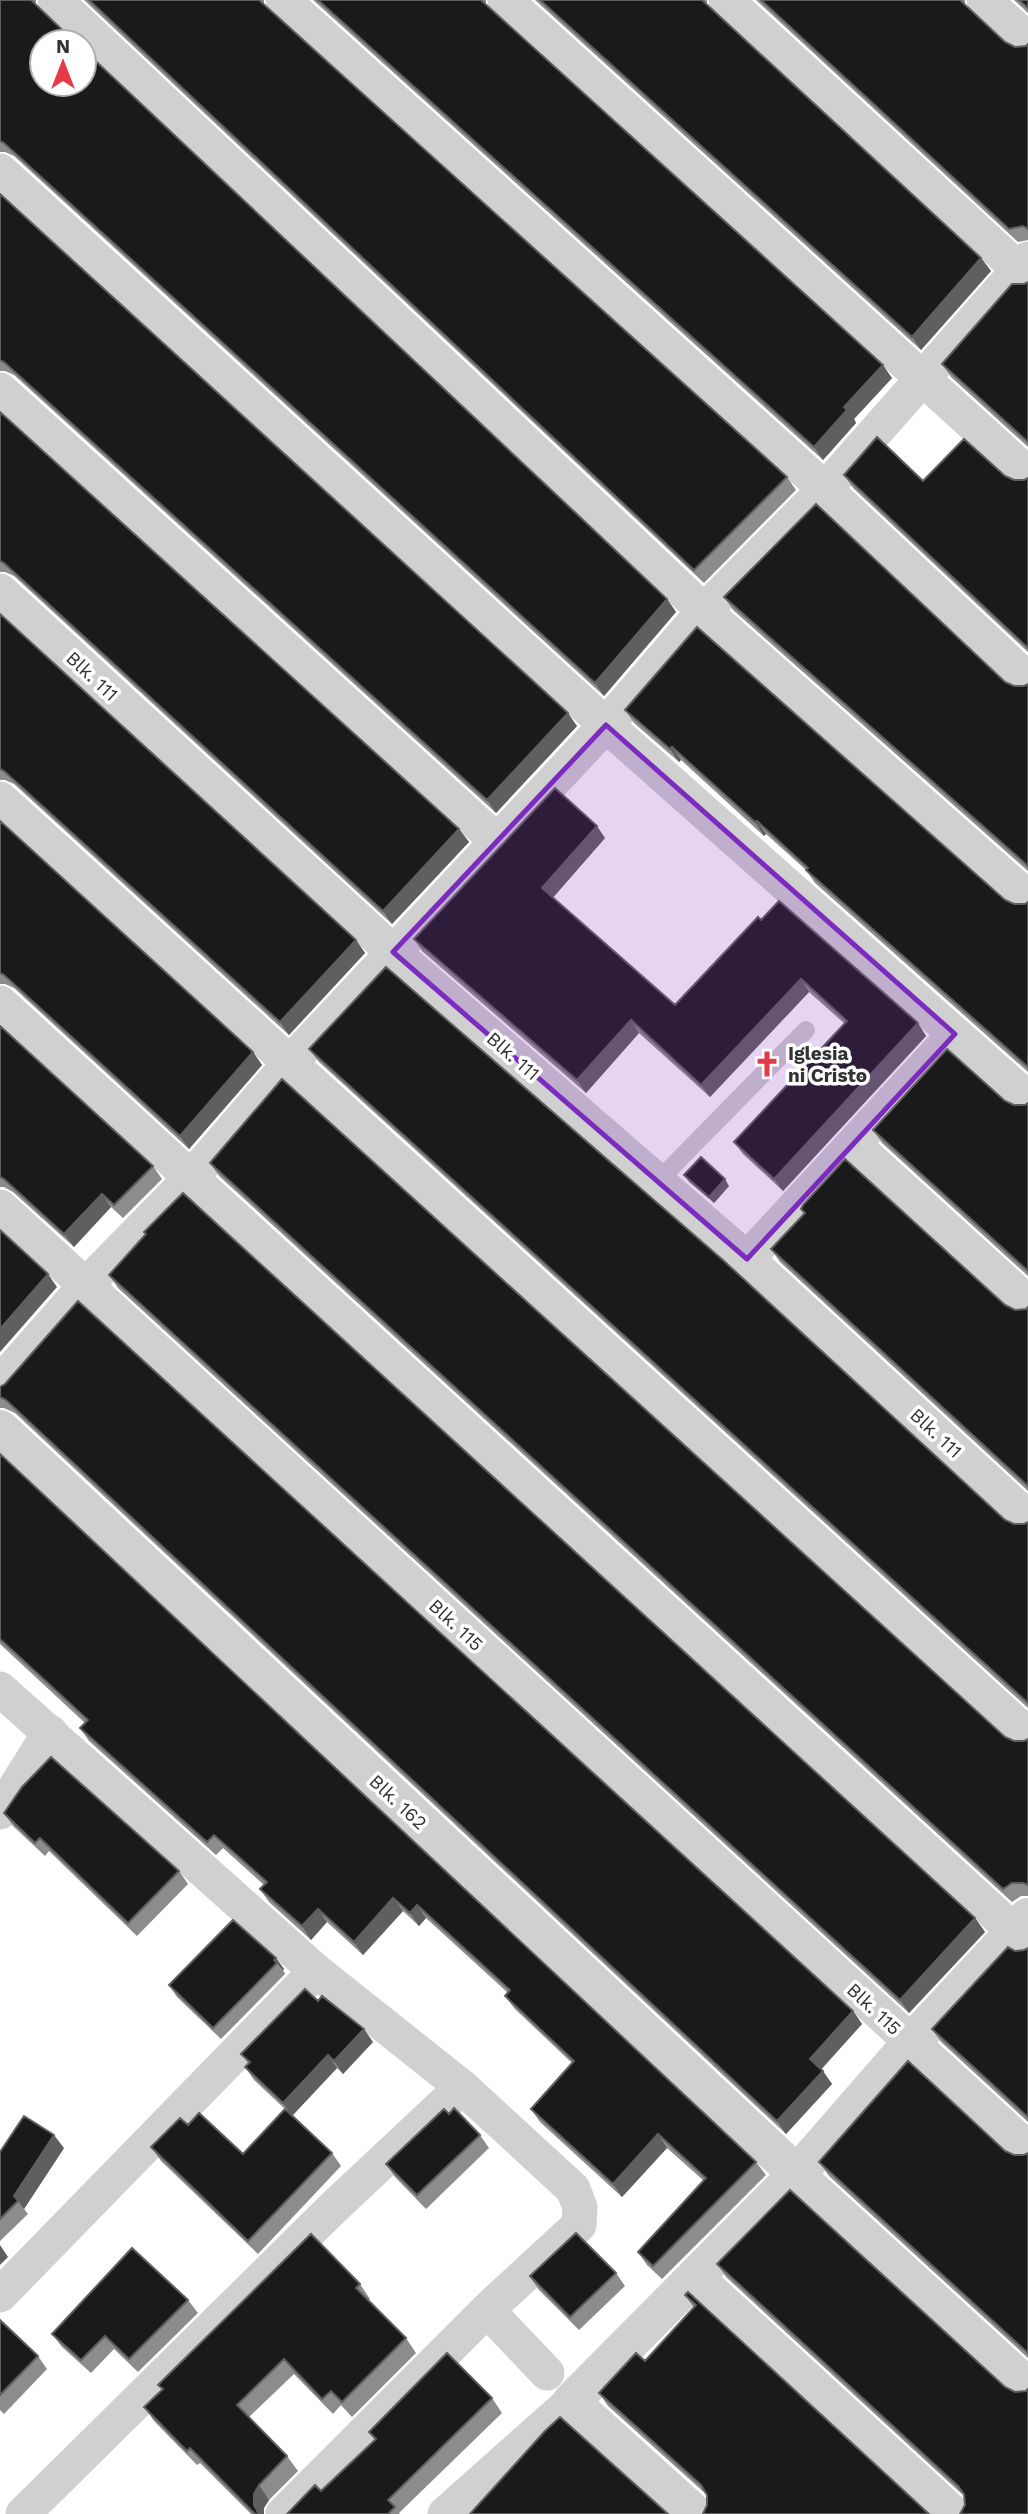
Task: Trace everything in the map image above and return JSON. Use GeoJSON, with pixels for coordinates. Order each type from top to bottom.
{"type":"FeatureCollection","features":[{"type":"Feature","properties":{"kind":"street"},"geometry":{"type":"LineString","coordinates":[[55,0],[704,611],[1028,898]]}},
{"type":"Feature","properties":{"kind":"street"},"geometry":{"type":"LineString","coordinates":[[283,0],[825,489],[1028,680]]}},
{"type":"Feature","properties":{"kind":"street"},"geometry":{"type":"LineString","coordinates":[[505,0],[1028,474]]}},
{"type":"Feature","properties":{"kind":"street"},"geometry":{"type":"LineString","coordinates":[[0,1383],[86,1285],[191,1178],[289,1064],[606,725],[704,611],[825,489],[922,379],[1025,269],[726,0]]}},
{"type":"Feature","properties":{"kind":"street"},"geometry":{"type":"LineString","coordinates":[[998,4],[1028,40]]}},
{"type":"Feature","properties":{"kind":"street"},"geometry":{"type":"LineString","coordinates":[[0,171],[606,725],[1028,1099]]}},
{"type":"Feature","properties":{"kind":"street"},"geometry":{"type":"LineString","coordinates":[[0,390],[497,841]]}},
{"type":"Feature","properties":{"kind":"street","name":"Blk. 111"},"geometry":{"type":"LineString","coordinates":[[0,591],[393,952],[747,1259],[1028,1518]]}},
{"type":"Feature","properties":{"kind":"street"},"geometry":{"type":"LineString","coordinates":[[0,799],[1028,1735]]}},
{"type":"Feature","properties":{"kind":"street"},"geometry":{"type":"LineString","coordinates":[[0,1003],[1024,1931],[912,2043],[797,2174],[696,2277],[559,2388],[445,2514]]}},
{"type":"Feature","properties":{"kind":"street"},"geometry":{"type":"LineString","coordinates":[[747,1259],[955,1034]]}},
{"type":"Feature","properties":{"kind":"street"},"geometry":{"type":"LineString","coordinates":[[854,1145],[1028,1303]]}},
{"type":"Feature","properties":{"kind":"street","name":"Blk. 115"},"geometry":{"type":"LineString","coordinates":[[0,1207],[1028,2148]]}},
{"type":"Feature","properties":{"kind":"street","name":"Blk. 162"},"geometry":{"type":"LineString","coordinates":[[0,1429],[797,2174]]}},
{"type":"Feature","properties":{"kind":"street"},"geometry":{"type":"LineString","coordinates":[[0,1689],[316,1971],[462,2087],[573,2189],[579,2207],[579,2225],[487,2310],[283,2514]]}},
{"type":"Feature","properties":{"kind":"street"},"geometry":{"type":"LineString","coordinates":[[0,1812],[50,1732]]}},
{"type":"Feature","properties":{"kind":"street"},"geometry":{"type":"LineString","coordinates":[[0,2295],[316,1971]]}},
{"type":"Feature","properties":{"kind":"street"},"geometry":{"type":"LineString","coordinates":[[23,2514],[333,2208],[462,2087]]}},
{"type":"Feature","properties":{"kind":"street"},"geometry":{"type":"LineString","coordinates":[[797,2174],[1028,2385]]}},
{"type":"Feature","properties":{"kind":"street"},"geometry":{"type":"LineString","coordinates":[[696,2277],[954,2514]]}},
{"type":"Feature","properties":{"kind":"street"},"geometry":{"type":"LineString","coordinates":[[487,2310],[559,2388],[695,2514]]}},
{"type":"Feature","properties":{"kind":"lane"},"geometry":{"type":"LineString","coordinates":[[658,1181],[806,1030]]}},
{"type":"Feature","properties":{"kind":"highlighted area"},"geometry":{"type":"Polygon","coordinates":[[[606,725],[955,1034],[747,1259],[393,952],[606,725]]]}},
{"type":"Feature","properties":{"kind":"building"},"geometry":{"type":"Polygon","coordinates":[[[0,0],[31,0],[60,28],[28,28],[28,98],[98,98],[98,63],[667,599],[595,683],[0,141],[0,0]]]}},
{"type":"Feature","properties":{"kind":"building"},"geometry":{"type":"Polygon","coordinates":[[[89,0],[259,0],[787,477],[694,570],[89,0]]]}},
{"type":"Feature","properties":{"kind":"building"},"geometry":{"type":"Polygon","coordinates":[[[318,0],[481,0],[883,365],[844,407],[847,410],[814,447],[318,0]]]}},
{"type":"Feature","properties":{"kind":"building"},"geometry":{"type":"Polygon","coordinates":[[[540,0],[702,0],[981,258],[912,337],[540,0]]]}},
{"type":"Feature","properties":{"kind":"building"},"geometry":{"type":"Polygon","coordinates":[[[761,0],[960,0],[1005,42],[1015,47],[1028,44],[1028,229],[1023,226],[1009,229],[761,0]]]}},
{"type":"Feature","properties":{"kind":"building"},"geometry":{"type":"Polygon","coordinates":[[[1019,0],[1028,0],[1028,8],[1019,0]]]}},
{"type":"Feature","properties":{"kind":"building"},"geometry":{"type":"Polygon","coordinates":[[[0,194],[568,713],[487,800],[0,360],[0,194]]]}},
{"type":"Feature","properties":{"kind":"building"},"geometry":{"type":"Polygon","coordinates":[[[1028,282],[1028,442],[942,364],[1012,284],[1028,282]]]}},
{"type":"Feature","properties":{"kind":"building"},"geometry":{"type":"Polygon","coordinates":[[[0,412],[459,829],[383,911],[0,561],[0,412]]]}},
{"type":"Feature","properties":{"kind":"building"},"geometry":{"type":"Polygon","coordinates":[[[877,437],[923,481],[964,439],[1005,476],[1014,480],[1028,478],[1028,648],[844,475],[877,437]]]}},
{"type":"Feature","properties":{"kind":"building"},"geometry":{"type":"Polygon","coordinates":[[[816,504],[1005,682],[1014,686],[1028,684],[1028,866],[724,597],[816,504]]]}},
{"type":"Feature","properties":{"kind":"building"},"geometry":{"type":"Polygon","coordinates":[[[0,614],[356,940],[280,1022],[0,769],[0,614]]]}},
{"type":"Feature","properties":{"kind":"building"},"geometry":{"type":"Polygon","coordinates":[[[697,627],[1005,900],[1014,904],[1028,902],[1028,1067],[806,870],[808,868],[757,821],[625,710],[697,627]]]}},
{"type":"Feature","properties":{"kind":"building"},"geometry":{"type":"Polygon","coordinates":[[[555,788],[597,826],[542,888],[675,1005],[758,917],[761,920],[779,901],[918,1023],[774,1179],[734,1142],[847,1021],[801,979],[701,1085],[631,1020],[577,1080],[414,939],[555,788]]]}},
{"type":"Feature","properties":{"kind":"building"},"geometry":{"type":"Polygon","coordinates":[[[0,821],[253,1052],[180,1136],[0,973],[0,821]]]}},
{"type":"Feature","properties":{"kind":"building"},"geometry":{"type":"Polygon","coordinates":[[[386,967],[724,1261],[1005,1520],[1014,1524],[1028,1522],[1028,1703],[309,1049],[386,967]]]}},
{"type":"Feature","properties":{"kind":"building"},"geometry":{"type":"Polygon","coordinates":[[[0,1026],[153,1166],[114,1205],[102,1194],[64,1234],[0,1177],[0,1026]]]}},
{"type":"Feature","properties":{"kind":"building"},"geometry":{"type":"Polygon","coordinates":[[[947,1049],[1005,1101],[1014,1105],[1028,1103],[1028,1271],[873,1130],[947,1049]]]}},
{"type":"Feature","properties":{"kind":"building"},"geometry":{"type":"Polygon","coordinates":[[[282,1079],[1005,1737],[1014,1741],[1028,1739],[1028,1885],[1012,1883],[1003,1889],[210,1163],[282,1079]]]}},
{"type":"Feature","properties":{"kind":"building"},"geometry":{"type":"Polygon","coordinates":[[[701,1157],[725,1179],[709,1197],[684,1175],[701,1157]]]}},
{"type":"Feature","properties":{"kind":"building"},"geometry":{"type":"Polygon","coordinates":[[[845,1159],[1005,1305],[1015,1310],[1028,1307],[1028,1486],[771,1249],[805,1213],[801,1209],[803,1205],[845,1159]]]}},
{"type":"Feature","properties":{"kind":"building"},"geometry":{"type":"Polygon","coordinates":[[[183,1193],[975,1918],[900,2000],[109,1275],[146,1234],[144,1232],[183,1193]]]}},
{"type":"Feature","properties":{"kind":"building"},"geometry":{"type":"Polygon","coordinates":[[[0,1230],[48,1274],[0,1329],[0,1230]]]}},
{"type":"Feature","properties":{"kind":"building"},"geometry":{"type":"Polygon","coordinates":[[[78,1301],[853,2011],[810,2059],[823,2071],[777,2121],[0,1397],[0,1387],[78,1301]]]}},
{"type":"Feature","properties":{"kind":"building"},"geometry":{"type":"Polygon","coordinates":[[[0,1454],[756,2162],[653,2266],[638,2252],[706,2178],[658,2134],[613,2184],[531,2109],[574,2061],[505,1996],[510,1990],[417,1905],[410,1913],[393,1898],[354,1942],[318,1909],[302,1926],[260,1889],[267,1882],[214,1835],[207,1842],[80,1728],[88,1720],[0,1639],[0,1454]]]}},
{"type":"Feature","properties":{"kind":"building"},"geometry":{"type":"Polygon","coordinates":[[[51,1757],[179,1871],[128,1923],[40,1838],[35,1843],[4,1813],[22,1787],[51,1757]]]}},
{"type":"Feature","properties":{"kind":"building"},"geometry":{"type":"Polygon","coordinates":[[[233,1920],[276,1958],[274,1960],[277,1963],[213,2028],[169,1985],[233,1920]]]}},
{"type":"Feature","properties":{"kind":"building"},"geometry":{"type":"Polygon","coordinates":[[[1008,1947],[1015,1951],[1028,1948],[1028,2117],[932,2029],[1008,1947]]]}},
{"type":"Feature","properties":{"kind":"building"},"geometry":{"type":"Polygon","coordinates":[[[305,1989],[318,2001],[322,1996],[364,2029],[334,2061],[328,2055],[283,2103],[245,2067],[250,2062],[241,2054],[305,1989]]]}},
{"type":"Feature","properties":{"kind":"building"},"geometry":{"type":"Polygon","coordinates":[[[908,2061],[1005,2151],[1014,2155],[1028,2153],[1028,2353],[819,2162],[908,2061]]]}},
{"type":"Feature","properties":{"kind":"building"},"geometry":{"type":"Polygon","coordinates":[[[454,2108],[480,2135],[417,2195],[386,2164],[444,2109],[449,2114],[454,2108]]]}},
{"type":"Feature","properties":{"kind":"building"},"geometry":{"type":"Polygon","coordinates":[[[285,2109],[332,2153],[248,2241],[151,2147],[180,2118],[188,2125],[199,2113],[243,2154],[285,2109]]]}},
{"type":"Feature","properties":{"kind":"building"},"geometry":{"type":"Polygon","coordinates":[[[24,2116],[54,2135],[14,2196],[18,2201],[0,2219],[0,2152],[24,2116]]]}},
{"type":"Feature","properties":{"kind":"building"},"geometry":{"type":"Polygon","coordinates":[[[790,2190],[1005,2387],[1015,2392],[1028,2389],[1028,2514],[960,2514],[965,2505],[964,2494],[958,2486],[717,2264],[790,2190]]]}},
{"type":"Feature","properties":{"kind":"building"},"geometry":{"type":"Polygon","coordinates":[[[576,2233],[616,2273],[570,2317],[530,2276],[576,2233]]]}},
{"type":"Feature","properties":{"kind":"building"},"geometry":{"type":"Polygon","coordinates":[[[311,2234],[360,2284],[356,2288],[406,2338],[342,2402],[331,2391],[322,2399],[284,2359],[237,2405],[287,2456],[259,2485],[254,2494],[254,2505],[259,2514],[255,2514],[190,2448],[187,2451],[144,2407],[163,2389],[158,2385],[311,2234]]]}},
{"type":"Feature","properties":{"kind":"building"},"geometry":{"type":"Polygon","coordinates":[[[132,2248],[188,2300],[129,2359],[105,2336],[81,2360],[52,2334],[132,2248]]]}},
{"type":"Feature","properties":{"kind":"building"},"geometry":{"type":"Polygon","coordinates":[[[688,2292],[929,2514],[703,2514],[707,2495],[701,2485],[599,2393],[636,2353],[645,2361],[696,2305],[685,2295],[688,2292]]]}},
{"type":"Feature","properties":{"kind":"building"},"geometry":{"type":"Polygon","coordinates":[[[0,2320],[38,2356],[0,2395],[0,2320]]]}},
{"type":"Feature","properties":{"kind":"building"},"geometry":{"type":"Polygon","coordinates":[[[447,2353],[492,2398],[388,2500],[395,2507],[388,2514],[287,2514],[315,2485],[321,2491],[376,2439],[369,2432],[447,2353]]]}},
{"type":"Feature","properties":{"kind":"building"},"geometry":{"type":"Polygon","coordinates":[[[560,2417],[668,2514],[470,2514],[560,2417]]]}},
{"type":"Feature","properties":{"kind":"place","name":"Iglesia ni Cristo"},"geometry":{"type":"Point","coordinates":[767,1064]}}]}
